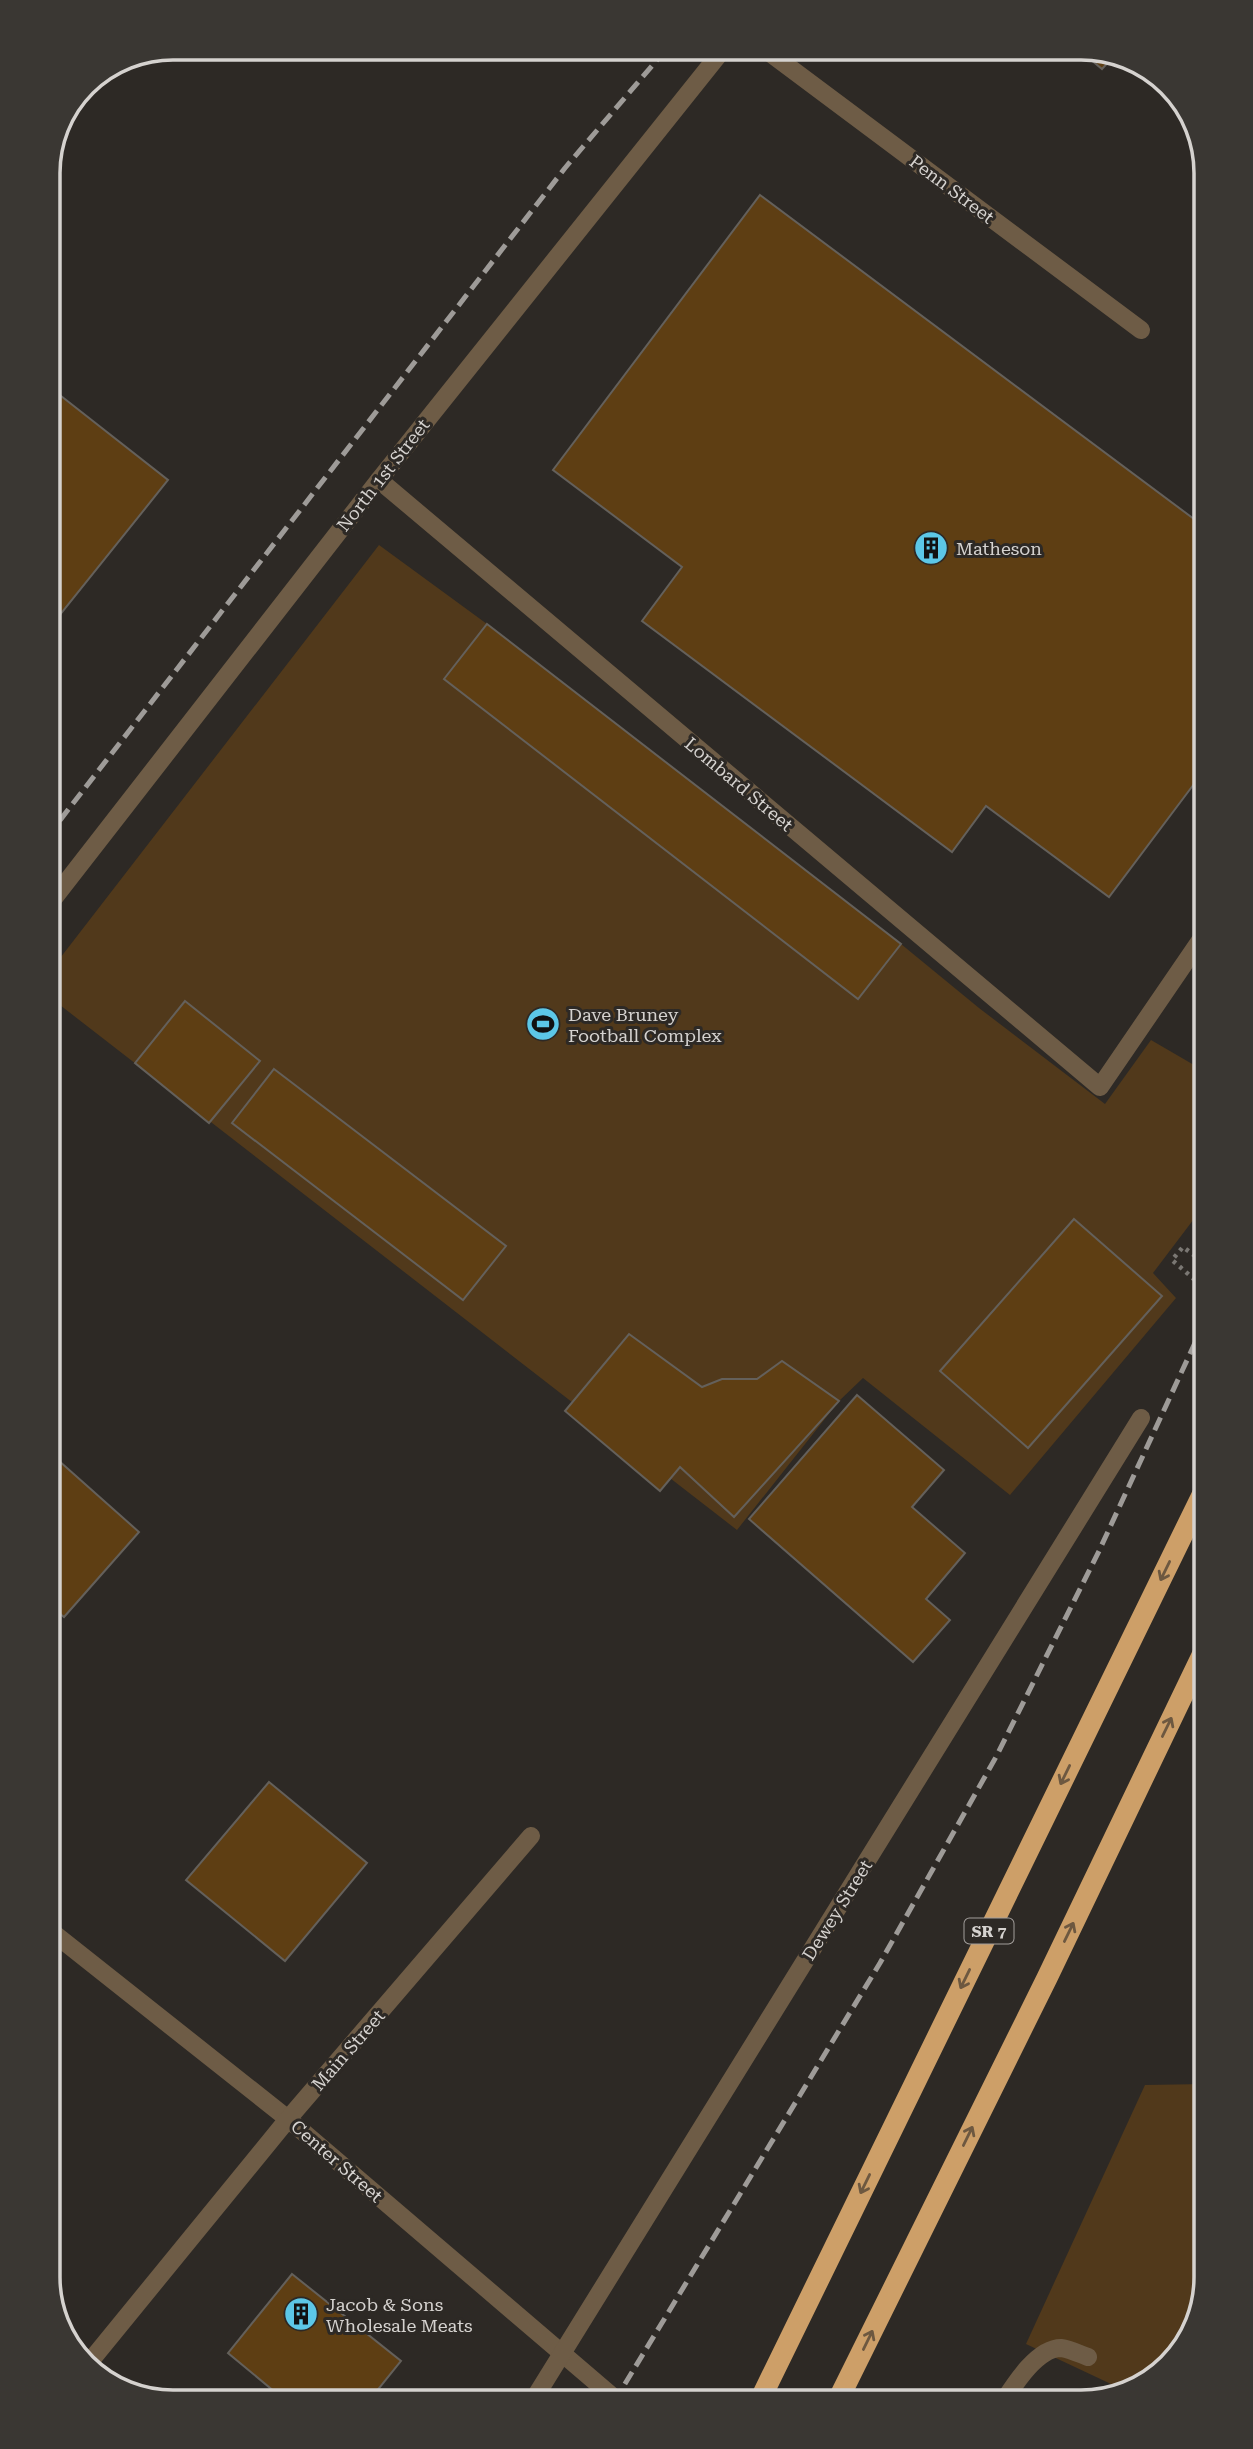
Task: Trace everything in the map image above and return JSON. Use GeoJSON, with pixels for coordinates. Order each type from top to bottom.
{"type":"FeatureCollection","features":[{"type":"Feature","properties":{"kind":"highway","name":"SR 7"},"geometry":{"type":"LineString","coordinates":[[765,2390],[1194,1512]]}},
{"type":"Feature","properties":{"kind":"highway"},"geometry":{"type":"LineString","coordinates":[[844,2390],[1194,1672]]}},
{"type":"Feature","properties":{"kind":"street","name":"North 1st Street"},"geometry":{"type":"LineString","coordinates":[[60,891],[379,480],[715,60]]}},
{"type":"Feature","properties":{"kind":"street","name":"Penn Street"},"geometry":{"type":"LineString","coordinates":[[779,60],[1141,330]]}},
{"type":"Feature","properties":{"kind":"street","name":"Lombard Street"},"geometry":{"type":"LineString","coordinates":[[379,480],[1100,1087],[1194,950]]}},
{"type":"Feature","properties":{"kind":"street","name":"Dewey Street"},"geometry":{"type":"LineString","coordinates":[[540,2389],[1141,1418]]}},
{"type":"Feature","properties":{"kind":"street","name":"Main Street"},"geometry":{"type":"LineString","coordinates":[[94,2357],[288,2119],[531,1836]]}},
{"type":"Feature","properties":{"kind":"street","name":"Center Street"},"geometry":{"type":"LineString","coordinates":[[60,1938],[288,2119],[605,2389]]}},
{"type":"Feature","properties":{"kind":"street"},"geometry":{"type":"LineString","coordinates":[[1012,2390],[1033,2363],[1051,2351],[1062,2348],[1088,2357]]}},
{"type":"Feature","properties":{"kind":"path"},"geometry":{"type":"LineString","coordinates":[[1194,1255],[1183,1247],[1172,1260],[1194,1279]]}},
{"type":"Feature","properties":{"kind":"shaded area","name":"Dave Bruney Football Complex"},"geometry":{"type":"Polygon","coordinates":[[[379,545],[487,624],[1105,1104],[1151,1040],[1194,1065],[1194,1219],[1153,1273],[1176,1298],[1010,1495],[863,1378],[839,1401],[737,1530],[60,1005],[60,958],[379,545]]]}},
{"type":"Feature","properties":{"kind":"shaded area"},"geometry":{"type":"Polygon","coordinates":[[[1194,2084],[1193,2291],[1182,2326],[1165,2351],[1137,2374],[1112,2384],[1026,2344],[1145,2085],[1194,2084]]]}},
{"type":"Feature","properties":{"kind":"building"},"geometry":{"type":"Polygon","coordinates":[[[1092,61],[1107,63],[1102,69],[1092,61]]]}},
{"type":"Feature","properties":{"kind":"building","name":"Matheson"},"geometry":{"type":"Polygon","coordinates":[[[760,195],[1194,519],[1194,784],[1109,897],[986,806],[952,852],[642,621],[682,567],[553,470],[760,195]]]}},
{"type":"Feature","properties":{"kind":"building"},"geometry":{"type":"Polygon","coordinates":[[[60,395],[168,480],[60,615],[60,395]]]}},
{"type":"Feature","properties":{"kind":"building"},"geometry":{"type":"Polygon","coordinates":[[[487,624],[901,944],[858,999],[444,679],[487,624]]]}},
{"type":"Feature","properties":{"kind":"building"},"geometry":{"type":"Polygon","coordinates":[[[185,1001],[260,1061],[209,1123],[135,1063],[185,1001]]]}},
{"type":"Feature","properties":{"kind":"building"},"geometry":{"type":"Polygon","coordinates":[[[274,1069],[506,1246],[463,1300],[232,1123],[274,1069]]]}},
{"type":"Feature","properties":{"kind":"building"},"geometry":{"type":"Polygon","coordinates":[[[1074,1219],[1162,1296],[1028,1448],[940,1371],[1074,1219]]]}},
{"type":"Feature","properties":{"kind":"building"},"geometry":{"type":"Polygon","coordinates":[[[629,1334],[702,1387],[722,1379],[757,1379],[782,1361],[839,1401],[734,1517],[680,1467],[660,1491],[565,1411],[629,1334]]]}},
{"type":"Feature","properties":{"kind":"building"},"geometry":{"type":"Polygon","coordinates":[[[857,1395],[944,1470],[912,1507],[965,1553],[926,1599],[950,1620],[913,1662],[749,1519],[857,1395]]]}},
{"type":"Feature","properties":{"kind":"building"},"geometry":{"type":"Polygon","coordinates":[[[60,1462],[139,1532],[64,1617],[60,1614],[60,1462]]]}},
{"type":"Feature","properties":{"kind":"building"},"geometry":{"type":"Polygon","coordinates":[[[269,1782],[367,1863],[285,1961],[186,1880],[269,1782]]]}},
{"type":"Feature","properties":{"kind":"building","name":"Jacob & Sons Wholesale Meats"},"geometry":{"type":"Polygon","coordinates":[[[292,2274],[401,2361],[378,2389],[271,2389],[228,2353],[292,2274]]]}},
{"type":"Feature","properties":{"kind":"railway"},"geometry":{"type":"LineString","coordinates":[[60,820],[565,168],[657,60]]}},
{"type":"Feature","properties":{"kind":"railway"},"geometry":{"type":"LineString","coordinates":[[622,2389],[880,1963],[996,1757],[1099,1551],[1194,1345]]}},
{"type":"Feature","properties":{"kind":"place","name":"Matheson"},"geometry":{"type":"Point","coordinates":[931,548]}},
{"type":"Feature","properties":{"kind":"place","name":"Dave Bruney Football Complex"},"geometry":{"type":"Point","coordinates":[543,1024]}},
{"type":"Feature","properties":{"kind":"place","name":"Jacob & Sons Wholesale Meats"},"geometry":{"type":"Point","coordinates":[301,2314]}}]}
